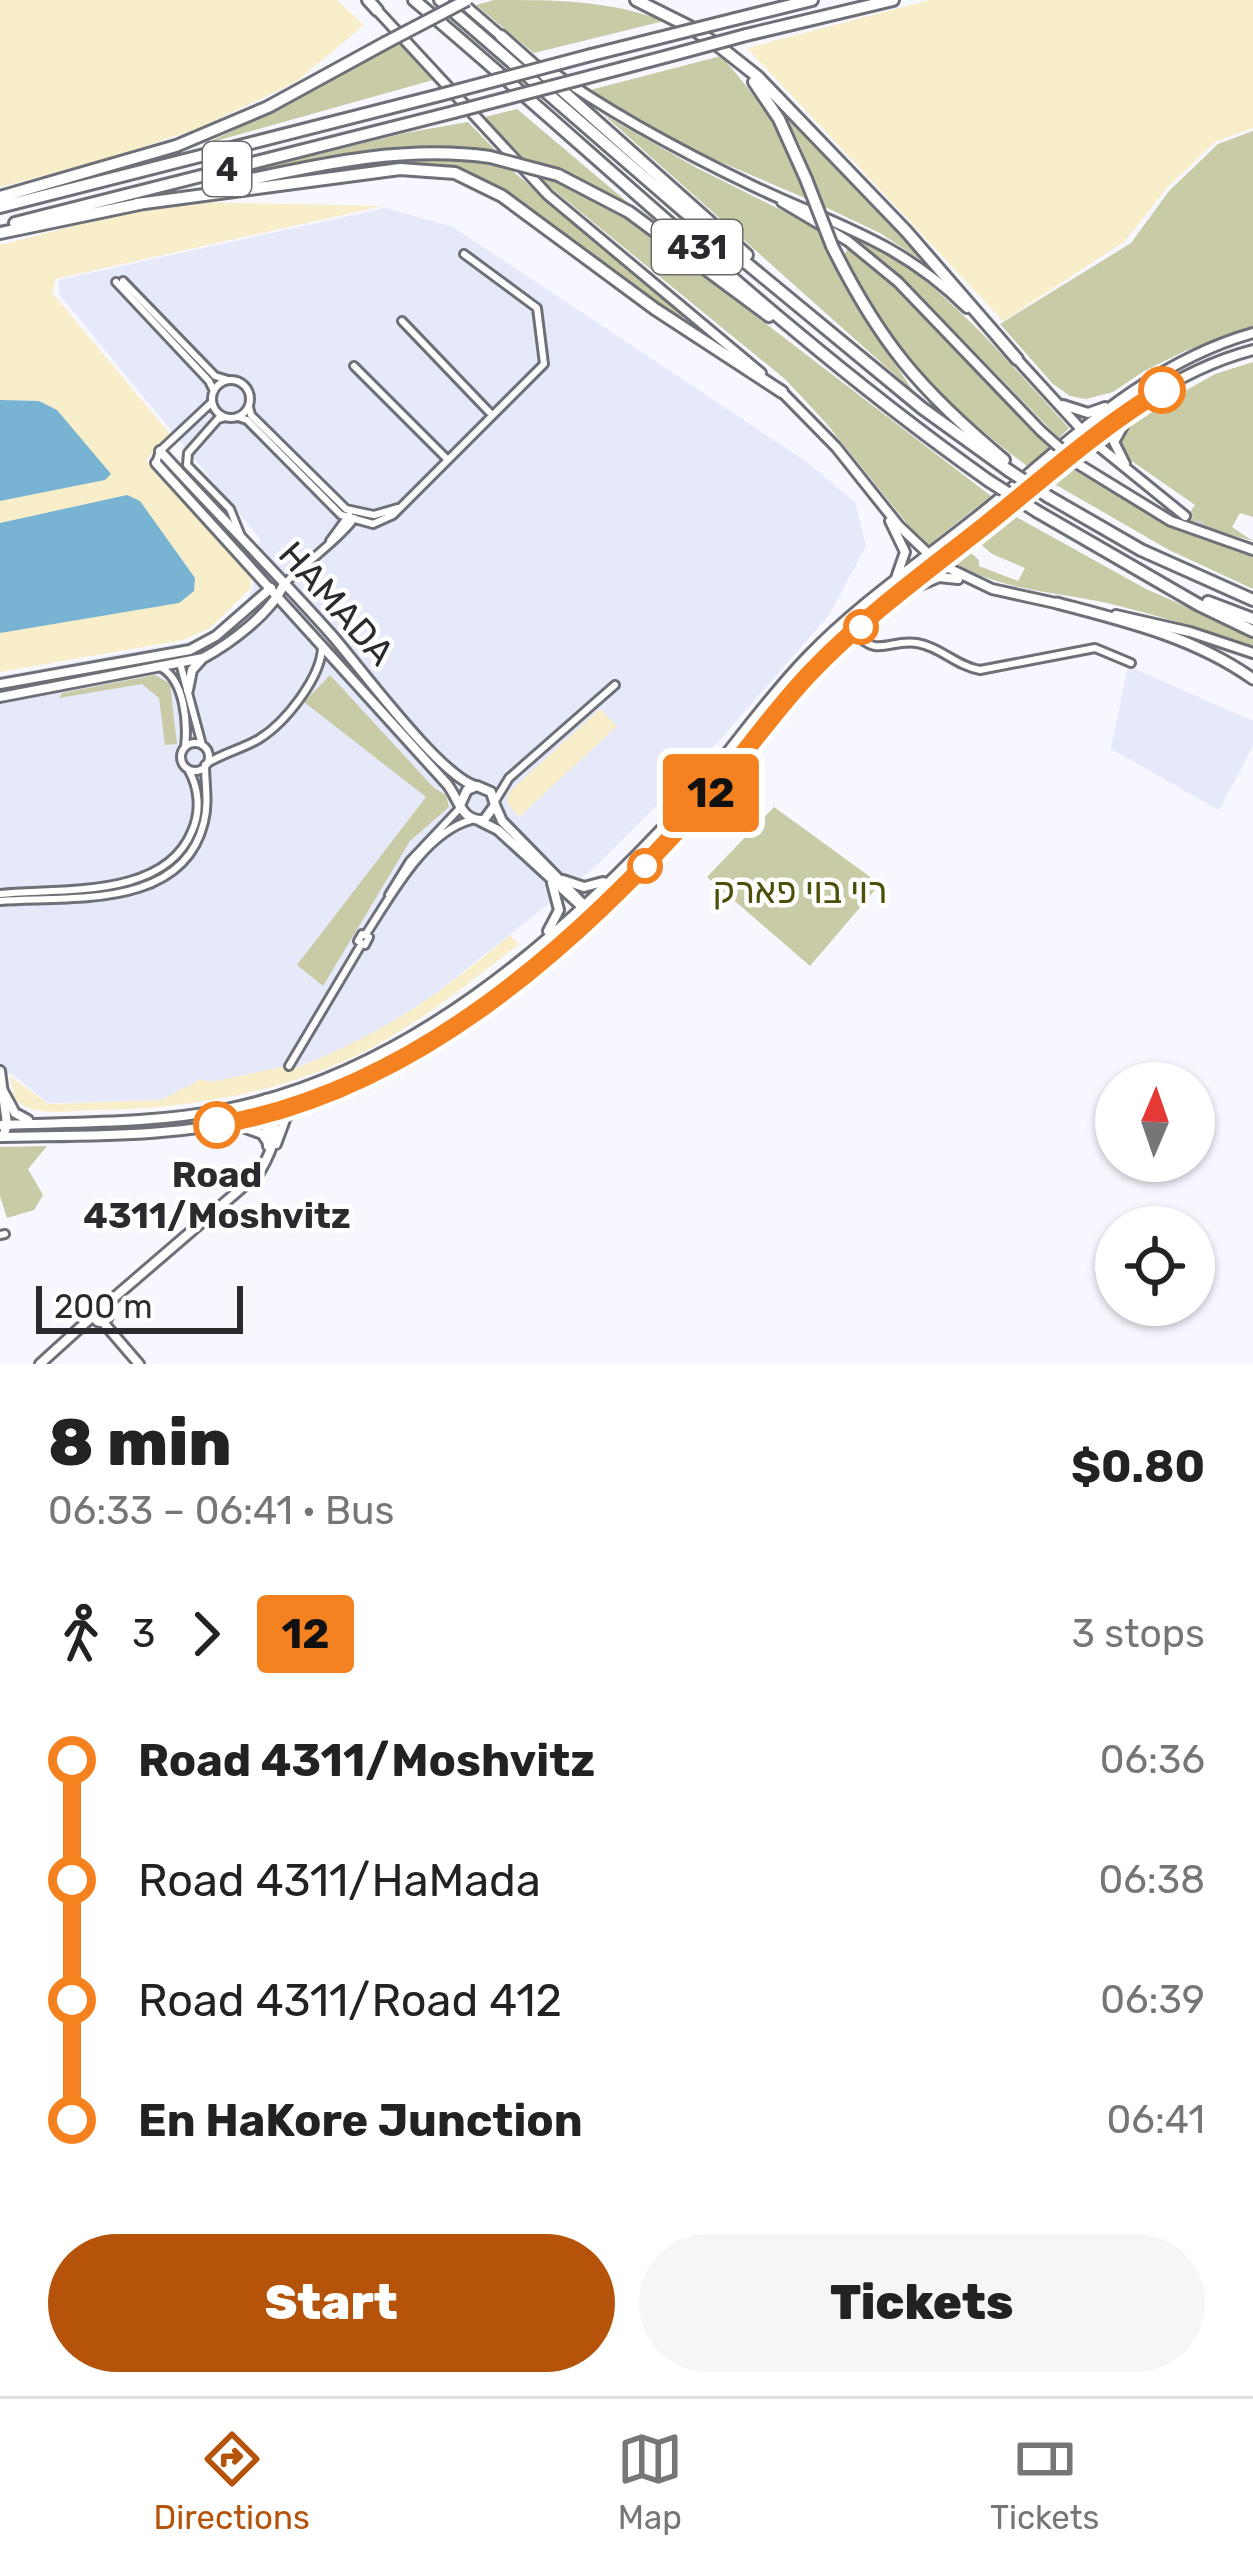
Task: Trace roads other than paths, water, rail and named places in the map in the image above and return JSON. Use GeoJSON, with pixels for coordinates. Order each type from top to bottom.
{"type":"FeatureCollection","features":[{"type":"Feature","properties":{"kind":"highway","name":"431"},"geometry":{"type":"LineString","coordinates":[[414,0],[879,399],[989,481],[1082,538],[1253,620]]}},
{"type":"Feature","properties":{"kind":"highway","name":"431"},"geometry":{"type":"LineString","coordinates":[[440,0],[682,210],[922,408],[1046,494],[1141,550],[1253,600]]}},
{"type":"Feature","properties":{"kind":"highway"},"geometry":{"type":"LineString","coordinates":[[0,197],[191,140],[268,107],[463,0]]}},
{"type":"Feature","properties":{"kind":"highway"},"geometry":{"type":"LineString","coordinates":[[636,0],[715,43],[747,67],[905,231],[1017,359]]}},
{"type":"Feature","properties":{"kind":"highway","name":"4"},"geometry":{"type":"LineString","coordinates":[[0,207],[812,0]]}},
{"type":"Feature","properties":{"kind":"highway","name":"4"},"geometry":{"type":"LineString","coordinates":[[0,230],[893,0]]}},
{"type":"Feature","properties":{"kind":"highway"},"geometry":{"type":"LineString","coordinates":[[501,36],[806,311]]}},
{"type":"Feature","properties":{"kind":"highway"},"geometry":{"type":"LineString","coordinates":[[715,43],[765,96],[832,246],[881,334],[949,414],[1010,468]]}},
{"type":"Feature","properties":{"kind":"highway"},"geometry":{"type":"LineString","coordinates":[[0,230],[377,156],[446,152],[490,157],[558,175],[629,212],[879,399]]}},
{"type":"Feature","properties":{"kind":"highway"},"geometry":{"type":"LineString","coordinates":[[137,204],[400,169],[455,173],[502,196],[655,308],[782,392]]}},
{"type":"Feature","properties":{"kind":"highway"},"geometry":{"type":"LineString","coordinates":[[1082,538],[1253,631]]}},
{"type":"Feature","properties":{"kind":"highway"},"geometry":{"type":"LineString","coordinates":[[1057,603],[1166,634],[1217,656],[1253,679]]}},
{"type":"Feature","properties":{"kind":"main road"},"geometry":{"type":"LineString","coordinates":[[463,0],[501,36],[608,111],[760,189],[853,228],[940,283],[1090,440],[1185,516]]}},
{"type":"Feature","properties":{"kind":"main road"},"geometry":{"type":"LineString","coordinates":[[370,3],[548,195],[782,392],[823,432],[928,555],[981,584]]}},
{"type":"Feature","properties":{"kind":"main road"},"geometry":{"type":"LineString","coordinates":[[760,189],[867,256],[1078,464],[1171,521],[1253,550]]}},
{"type":"Feature","properties":{"kind":"main road"},"geometry":{"type":"LineString","coordinates":[[2,1130],[41,1122],[172,1118],[266,1100],[370,1060],[470,997],[615,876],[695,792],[808,656],[1122,398],[1185,359],[1253,334]]}},
{"type":"Feature","properties":{"kind":"main road"},"geometry":{"type":"LineString","coordinates":[[2,1130],[148,1134],[224,1124],[301,1104],[416,1050],[524,974],[592,916],[660,851],[799,685],[854,632],[1139,404],[1204,368],[1253,350]]}},
{"type":"Feature","properties":{"kind":"main road"},"geometry":{"type":"LineString","coordinates":[[1051,396],[1073,411],[1088,413],[1122,398]]}},
{"type":"Feature","properties":{"kind":"main road"},"geometry":{"type":"LineString","coordinates":[[1139,404],[1123,421],[1114,446],[1146,487]]}},
{"type":"Feature","properties":{"kind":"main road","name":"HAMADA"},"geometry":{"type":"LineString","coordinates":[[160,451],[440,759],[461,780],[481,787]]}},
{"type":"Feature","properties":{"kind":"main road","name":"HAMADA"},"geometry":{"type":"LineString","coordinates":[[156,463],[322,643],[461,805]]}},
{"type":"Feature","properties":{"kind":"main road"},"geometry":{"type":"LineString","coordinates":[[874,494],[905,552],[902,569],[891,586]]}},
{"type":"Feature","properties":{"kind":"main road"},"geometry":{"type":"LineString","coordinates":[[251,605],[258,591],[256,571]]}},
{"type":"Feature","properties":{"kind":"main road"},"geometry":{"type":"LineString","coordinates":[[898,597],[939,577],[1162,625],[1253,653]]}},
{"type":"Feature","properties":{"kind":"main road"},"geometry":{"type":"LineString","coordinates":[[0,684],[167,655],[208,642],[271,588],[284,584]]}},
{"type":"Feature","properties":{"kind":"main road"},"geometry":{"type":"LineString","coordinates":[[188,690],[192,670],[278,597],[284,584]]}},
{"type":"Feature","properties":{"kind":"main road"},"geometry":{"type":"LineString","coordinates":[[261,612],[276,605],[288,607]]}},
{"type":"Feature","properties":{"kind":"main road"},"geometry":{"type":"LineString","coordinates":[[0,697],[203,658]]}},
{"type":"Feature","properties":{"kind":"main road"},"geometry":{"type":"LineString","coordinates":[[582,906],[563,880],[502,820],[481,787],[467,790],[461,805],[476,820],[499,830],[592,916]]}},
{"type":"Feature","properties":{"kind":"main road"},"geometry":{"type":"LineString","coordinates":[[476,820],[488,817],[495,803]]}},
{"type":"Feature","properties":{"kind":"main road"},"geometry":{"type":"LineString","coordinates":[[563,880],[589,886],[615,876]]}},
{"type":"Feature","properties":{"kind":"main road"},"geometry":{"type":"LineString","coordinates":[[541,942],[559,910],[552,883]]}},
{"type":"Feature","properties":{"kind":"main road"},"geometry":{"type":"LineString","coordinates":[[0,1071],[2,1130]]}},
{"type":"Feature","properties":{"kind":"main road"},"geometry":{"type":"LineString","coordinates":[[3,1091],[19,1116],[41,1122]]}},
{"type":"Feature","properties":{"kind":"main road"},"geometry":{"type":"LineString","coordinates":[[266,1100],[272,1144]]}},
{"type":"Feature","properties":{"kind":"main road"},"geometry":{"type":"LineString","coordinates":[[40,1364],[102,1316],[201,1219],[252,1181],[286,1117],[301,1104]]}},
{"type":"Feature","properties":{"kind":"main road"},"geometry":{"type":"LineString","coordinates":[[224,1124],[247,1126],[272,1144]]}},
{"type":"Feature","properties":{"kind":"main road"},"geometry":{"type":"LineString","coordinates":[[102,1316],[139,1364]]}},
{"type":"Feature","properties":{"kind":"street"},"geometry":{"type":"LineString","coordinates":[[243,539],[230,509],[188,465],[188,453],[218,419],[247,420],[351,516],[374,524],[401,507],[544,364],[540,316],[532,303],[464,254]]}},
{"type":"Feature","properties":{"kind":"street"},"geometry":{"type":"LineString","coordinates":[[225,417],[215,410],[209,381],[119,282],[215,376],[245,386],[251,397],[251,415],[351,516]]}},
{"type":"Feature","properties":{"kind":"street"},"geometry":{"type":"LineString","coordinates":[[401,321],[493,415]]}},
{"type":"Feature","properties":{"kind":"street"},"geometry":{"type":"LineString","coordinates":[[354,367],[448,460]]}},
{"type":"Feature","properties":{"kind":"street"},"geometry":{"type":"LineString","coordinates":[[156,463],[160,451],[228,380]]}},
{"type":"Feature","properties":{"kind":"street"},"geometry":{"type":"LineString","coordinates":[[238,417],[249,407]]}},
{"type":"Feature","properties":{"kind":"street"},"geometry":{"type":"LineString","coordinates":[[284,584],[351,516]]}},
{"type":"Feature","properties":{"kind":"street"},"geometry":{"type":"LineString","coordinates":[[854,632],[866,645],[922,644],[965,668],[980,670],[1095,648],[1131,662]]}},
{"type":"Feature","properties":{"kind":"street"},"geometry":{"type":"LineString","coordinates":[[317,677],[322,643]]}},
{"type":"Feature","properties":{"kind":"street"},"geometry":{"type":"LineString","coordinates":[[0,898],[133,891],[164,879],[187,860],[203,828],[206,765],[181,664],[167,655]]}},
{"type":"Feature","properties":{"kind":"street"},"geometry":{"type":"LineString","coordinates":[[0,898],[133,882],[164,868],[181,852],[196,822],[196,790],[181,757],[185,747],[178,685],[162,668]]}},
{"type":"Feature","properties":{"kind":"street"},"geometry":{"type":"LineString","coordinates":[[188,769],[196,770],[264,736],[317,677],[346,670]]}},
{"type":"Feature","properties":{"kind":"street"},"geometry":{"type":"LineString","coordinates":[[495,803],[509,778],[615,685]]}},
{"type":"Feature","properties":{"kind":"street"},"geometry":{"type":"LineString","coordinates":[[185,747],[195,743],[232,751]]}},
{"type":"Feature","properties":{"kind":"street"},"geometry":{"type":"LineString","coordinates":[[481,787],[509,778]]}},
{"type":"Feature","properties":{"kind":"street"},"geometry":{"type":"LineString","coordinates":[[380,914],[410,861],[461,805]]}},
{"type":"Feature","properties":{"kind":"street"},"geometry":{"type":"LineString","coordinates":[[290,1066],[361,945],[358,937],[366,934],[430,848],[452,827],[476,820]]}},
{"type":"Feature","properties":{"kind":"water"},"geometry":{"type":"Polygon","coordinates":[[[0,400],[39,401],[57,410],[111,474],[105,480],[0,501],[0,400]]]}},
{"type":"Feature","properties":{"kind":"water"},"geometry":{"type":"Polygon","coordinates":[[[127,495],[140,501],[195,578],[194,591],[179,603],[0,633],[0,523],[127,495]]]}},
{"type":"Feature","properties":{"kind":"tunnel"},"geometry":{"type":"LineString","coordinates":[[1185,516],[1214,534]]}},
{"type":"Feature","properties":{"kind":"place","name":"Road 4311/Moshvitz"},"geometry":{"type":"Point","coordinates":[217,1125]}},
{"type":"Feature","properties":{"kind":"park label","name":"רוי בוי פארק"},"geometry":{"type":"Point","coordinates":[800,890]}}]}
